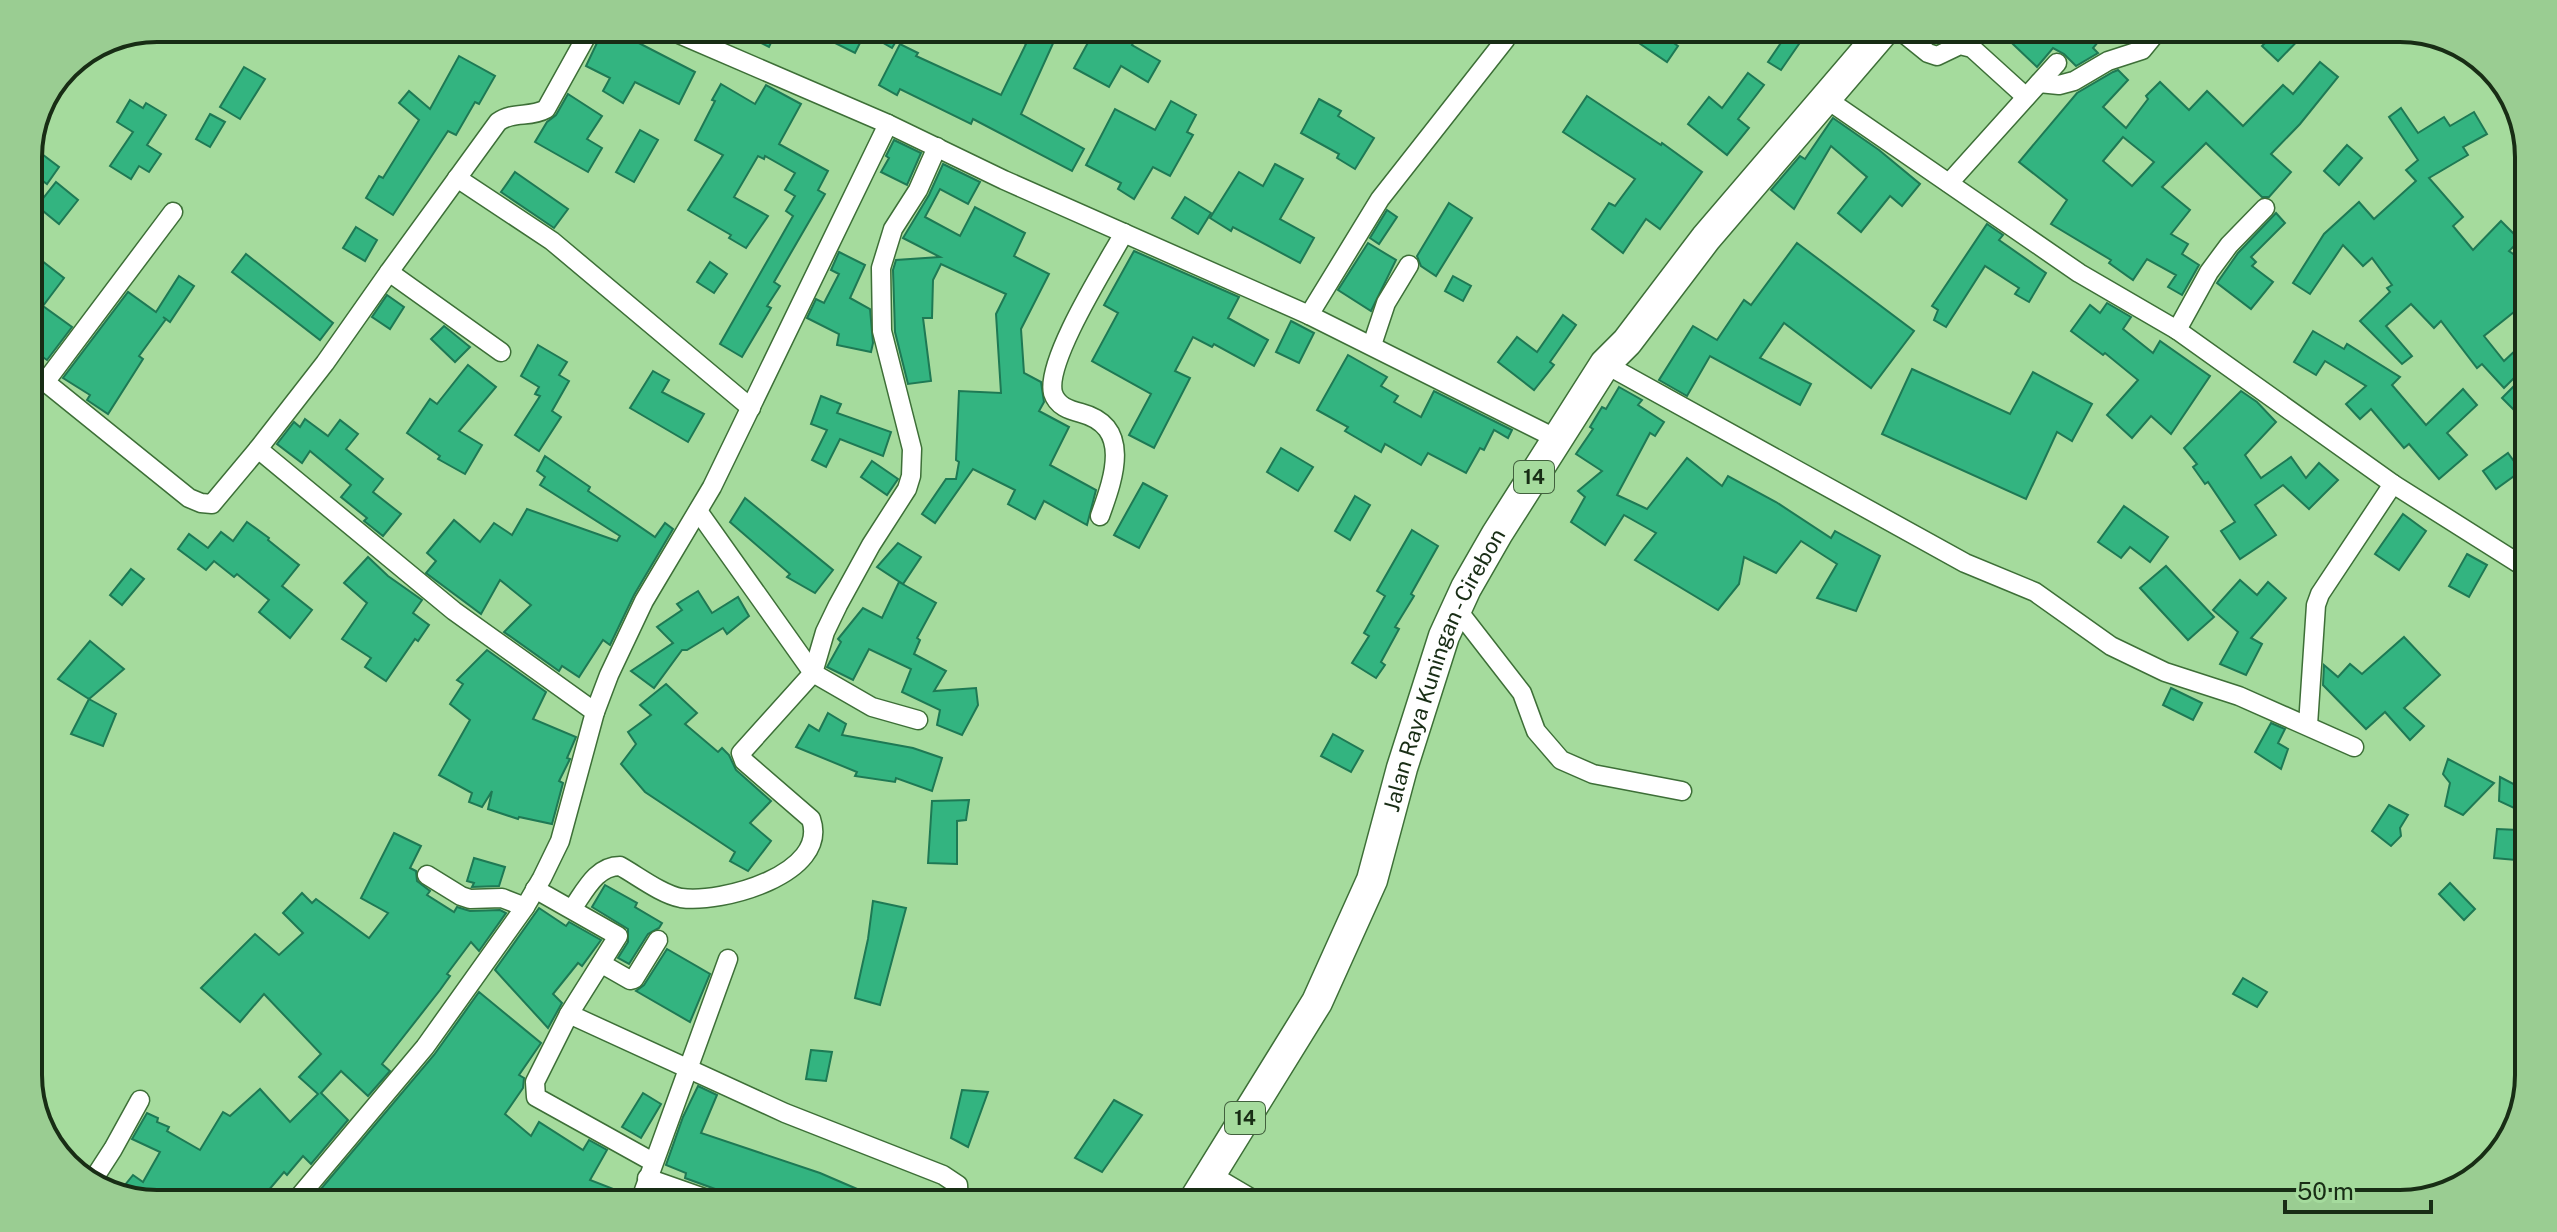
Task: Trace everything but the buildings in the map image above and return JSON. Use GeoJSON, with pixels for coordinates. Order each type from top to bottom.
{"type":"FeatureCollection","features":[{"type":"Feature","properties":{"kind":"highway","name":"Jalan Raya Kuningan - Cirebon"},"geometry":{"type":"LineString","coordinates":[[1200,1190],[1317,1002],[1372,880],[1444,636],[1497,534],[1605,364],[1627,342],[1706,238],[1874,42]]}},
{"type":"Feature","properties":{"kind":"street"},"geometry":{"type":"LineString","coordinates":[[42,378],[189,498],[212,504],[325,363],[498,122],[507,115],[538,114],[546,109],[583,42]]}},
{"type":"Feature","properties":{"kind":"street"},"geometry":{"type":"LineString","coordinates":[[698,42],[888,124],[1309,315],[1559,440]]}},
{"type":"Feature","properties":{"kind":"street"},"geometry":{"type":"LineString","coordinates":[[1309,315],[1380,199],[1503,42]]}},
{"type":"Feature","properties":{"kind":"street"},"geometry":{"type":"LineString","coordinates":[[1914,42],[1937,56],[1960,45],[1972,48],[2026,97]]}},
{"type":"Feature","properties":{"kind":"street"},"geometry":{"type":"LineString","coordinates":[[2039,83],[2059,85],[2074,81],[2108,61],[2142,50],[2149,42]]}},
{"type":"Feature","properties":{"kind":"street"},"geometry":{"type":"LineString","coordinates":[[1949,183],[2057,63]]}},
{"type":"Feature","properties":{"kind":"street"},"geometry":{"type":"LineString","coordinates":[[1825,98],[2079,273],[2177,330],[2393,484],[2515,561]]}},
{"type":"Feature","properties":{"kind":"street"},"geometry":{"type":"LineString","coordinates":[[305,1190],[425,1047],[535,889],[560,841],[595,712],[609,675],[644,601],[698,511],[751,408],[888,124]]}},
{"type":"Feature","properties":{"kind":"street"},"geometry":{"type":"LineString","coordinates":[[572,909],[601,870],[611,866],[620,866],[676,897],[698,900],[722,897],[754,887],[798,864],[809,852],[815,831],[811,819],[744,761],[741,753],[813,673],[825,632],[838,605],[907,489],[912,449],[882,331],[881,268],[893,229],[918,190],[937,147]]}},
{"type":"Feature","properties":{"kind":"street"},"geometry":{"type":"LineString","coordinates":[[457,178],[566,252],[751,408]]}},
{"type":"Feature","properties":{"kind":"street"},"geometry":{"type":"LineString","coordinates":[[2177,330],[2209,272],[2229,245],[2265,208]]}},
{"type":"Feature","properties":{"kind":"street"},"geometry":{"type":"LineString","coordinates":[[46,381],[173,212]]}},
{"type":"Feature","properties":{"kind":"street"},"geometry":{"type":"LineString","coordinates":[[1100,516],[1116,464],[1110,434],[1099,423],[1059,404],[1052,386],[1054,372],[1071,329],[1124,233]]}},
{"type":"Feature","properties":{"kind":"street"},"geometry":{"type":"LineString","coordinates":[[1372,345],[1386,303],[1409,265]]}},
{"type":"Feature","properties":{"kind":"street"},"geometry":{"type":"LineString","coordinates":[[389,272],[501,352]]}},
{"type":"Feature","properties":{"kind":"street"},"geometry":{"type":"LineString","coordinates":[[1605,364],[1965,563],[2035,592],[2111,646],[2165,672],[2239,696],[2354,747]]}},
{"type":"Feature","properties":{"kind":"street"},"geometry":{"type":"LineString","coordinates":[[258,449],[454,611],[595,712]]}},
{"type":"Feature","properties":{"kind":"street"},"geometry":{"type":"LineString","coordinates":[[2308,725],[2316,605],[2320,594],[2393,484]]}},
{"type":"Feature","properties":{"kind":"street"},"geometry":{"type":"LineString","coordinates":[[698,511],[813,673],[872,707],[918,720]]}},
{"type":"Feature","properties":{"kind":"street"},"geometry":{"type":"LineString","coordinates":[[1456,608],[1522,693],[1536,731],[1561,760],[1593,774],[1682,791]]}},
{"type":"Feature","properties":{"kind":"street"},"geometry":{"type":"LineString","coordinates":[[427,875],[470,899],[502,898],[525,907]]}},
{"type":"Feature","properties":{"kind":"street"},"geometry":{"type":"LineString","coordinates":[[535,889],[618,936],[569,1014],[535,1082],[536,1097],[650,1170],[692,1190]]}},
{"type":"Feature","properties":{"kind":"street"},"geometry":{"type":"LineString","coordinates":[[602,964],[630,980],[634,979],[658,940]]}},
{"type":"Feature","properties":{"kind":"street"},"geometry":{"type":"LineString","coordinates":[[644,1190],[728,959]]}},
{"type":"Feature","properties":{"kind":"street"},"geometry":{"type":"LineString","coordinates":[[569,1014],[785,1113],[943,1175],[958,1185],[958,1190]]}},
{"type":"Feature","properties":{"kind":"street"},"geometry":{"type":"LineString","coordinates":[[97,1173],[140,1100]]}},
{"type":"Feature","properties":{"kind":"street"},"geometry":{"type":"LineString","coordinates":[[1210,1174],[1237,1190]]}}]}
